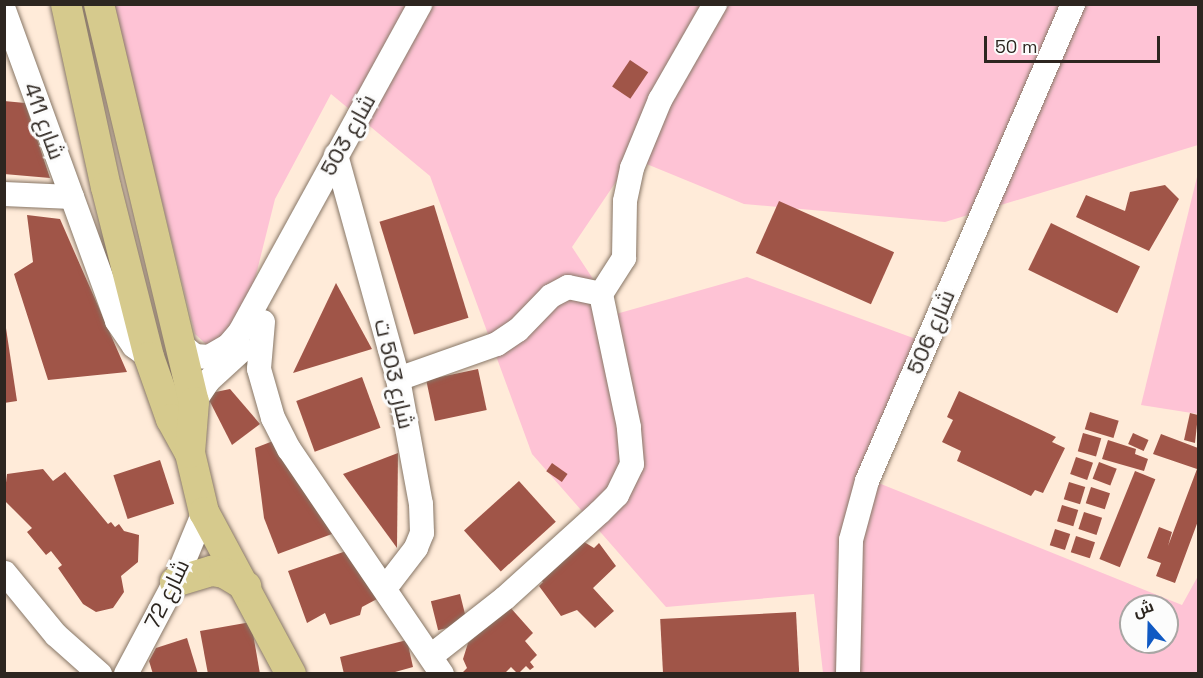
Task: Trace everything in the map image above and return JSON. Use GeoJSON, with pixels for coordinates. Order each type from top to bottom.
{"type":"FeatureCollection","features":[{"type":"Feature","properties":{"kind":"main road"},"geometry":{"type":"LineString","coordinates":[[66,4],[105,187],[149,357],[171,419],[190,453],[204,512],[246,586],[291,674]]}},
{"type":"Feature","properties":{"kind":"main road"},"geometry":{"type":"LineString","coordinates":[[99,4],[194,402],[190,453]]}},
{"type":"Feature","properties":{"kind":"main road"},"geometry":{"type":"LineString","coordinates":[[176,582],[187,576],[212,571],[224,573],[246,586]]}},
{"type":"Feature","properties":{"kind":"street","name":"شارع 503"},"geometry":{"type":"LineString","coordinates":[[277,266],[420,4]]}},
{"type":"Feature","properties":{"kind":"street"},"geometry":{"type":"LineString","coordinates":[[277,266],[263,322],[259,369],[273,418],[289,449],[386,587],[437,665],[505,598],[617,495],[632,464],[629,427],[601,294],[624,258],[624,201],[632,168],[660,100],[715,4]]}},
{"type":"Feature","properties":{"kind":"street","name":"شارع 506"},"geometry":{"type":"LineString","coordinates":[[848,674],[851,540],[867,481],[1073,4]]}},
{"type":"Feature","properties":{"kind":"street","name":"شارع 411"},"geometry":{"type":"LineString","coordinates":[[4,10],[117,321],[134,346],[149,357]]}},
{"type":"Feature","properties":{"kind":"street","name":"شارع 503 ت"},"geometry":{"type":"LineString","coordinates":[[336,155],[398,379],[421,504],[422,533],[416,548],[386,587]]}},
{"type":"Feature","properties":{"kind":"street"},"geometry":{"type":"LineString","coordinates":[[4,194],[72,197]]}},
{"type":"Feature","properties":{"kind":"street"},"geometry":{"type":"LineString","coordinates":[[179,344],[202,357],[218,354],[228,346],[277,266]]}},
{"type":"Feature","properties":{"kind":"street"},"geometry":{"type":"LineString","coordinates":[[398,379],[497,344],[518,330],[551,296],[568,287],[601,294]]}},
{"type":"Feature","properties":{"kind":"street"},"geometry":{"type":"LineString","coordinates":[[194,402],[208,381],[252,341],[263,322]]}},
{"type":"Feature","properties":{"kind":"street","name":"شارع 72"},"geometry":{"type":"LineString","coordinates":[[126,674],[176,582],[204,512]]}},
{"type":"Feature","properties":{"kind":"street"},"geometry":{"type":"LineString","coordinates":[[5,573],[56,635],[100,674]]}},
{"type":"Feature","properties":{"kind":"shaded area"},"geometry":{"type":"Polygon","coordinates":[[[113,5],[1198,5],[1198,145],[945,222],[744,204],[632,158],[572,247],[616,314],[747,277],[935,346],[871,480],[1155,594],[1119,594],[1119,654],[1179,654],[1179,604],[1182,605],[1198,576],[1198,673],[823,673],[814,594],[666,607],[532,454],[430,176],[331,94],[275,199],[254,283],[226,336],[208,346],[195,334],[113,5]]]}},
{"type":"Feature","properties":{"kind":"shaded area"},"geometry":{"type":"Polygon","coordinates":[[[1198,173],[1198,414],[1141,405],[1198,173]]]}},
{"type":"Feature","properties":{"kind":"building"},"geometry":{"type":"Polygon","coordinates":[[[630,60],[648,72],[630,99],[612,87],[630,60]]]}},
{"type":"Feature","properties":{"kind":"building"},"geometry":{"type":"Polygon","coordinates":[[[4,101],[25,103],[50,178],[4,174],[4,101]]]}},
{"type":"Feature","properties":{"kind":"building"},"geometry":{"type":"Polygon","coordinates":[[[1165,185],[1179,199],[1149,251],[1076,217],[1086,195],[1125,211],[1130,192],[1165,185]]]}},
{"type":"Feature","properties":{"kind":"building"},"geometry":{"type":"Polygon","coordinates":[[[779,201],[894,252],[871,304],[756,253],[779,201]]]}},
{"type":"Feature","properties":{"kind":"building"},"geometry":{"type":"Polygon","coordinates":[[[434,205],[468,318],[414,335],[379,222],[434,205]]]}},
{"type":"Feature","properties":{"kind":"building"},"geometry":{"type":"Polygon","coordinates":[[[27,215],[60,219],[127,372],[48,380],[14,274],[33,262],[27,215]]]}},
{"type":"Feature","properties":{"kind":"building"},"geometry":{"type":"Polygon","coordinates":[[[1051,223],[1140,266],[1117,313],[1028,270],[1051,223]]]}},
{"type":"Feature","properties":{"kind":"building"},"geometry":{"type":"Polygon","coordinates":[[[336,283],[372,349],[293,373],[336,283]]]}},
{"type":"Feature","properties":{"kind":"building"},"geometry":{"type":"Polygon","coordinates":[[[4,315],[17,401],[4,403],[4,315]]]}},
{"type":"Feature","properties":{"kind":"building"},"geometry":{"type":"Polygon","coordinates":[[[478,369],[487,410],[435,421],[426,380],[478,369]]]}},
{"type":"Feature","properties":{"kind":"building"},"geometry":{"type":"Polygon","coordinates":[[[362,377],[380,428],[315,452],[296,401],[362,377]]]}},
{"type":"Feature","properties":{"kind":"building"},"geometry":{"type":"Polygon","coordinates":[[[230,389],[260,424],[232,445],[206,394],[230,389]]]}},
{"type":"Feature","properties":{"kind":"building"},"geometry":{"type":"Polygon","coordinates":[[[959,391],[1056,437],[1052,442],[1065,448],[1043,493],[1035,490],[1031,496],[957,461],[961,451],[942,442],[953,420],[947,417],[959,391]]]}},
{"type":"Feature","properties":{"kind":"building"},"geometry":{"type":"Polygon","coordinates":[[[1090,412],[1119,421],[1113,438],[1085,429],[1090,412]]]}},
{"type":"Feature","properties":{"kind":"building"},"geometry":{"type":"Polygon","coordinates":[[[1190,413],[1198,415],[1195,443],[1184,440],[1190,413]]]}},
{"type":"Feature","properties":{"kind":"building"},"geometry":{"type":"Polygon","coordinates":[[[1083,433],[1101,438],[1096,457],[1078,451],[1083,433]]]}},
{"type":"Feature","properties":{"kind":"building"},"geometry":{"type":"Polygon","coordinates":[[[1133,433],[1149,440],[1144,451],[1128,444],[1133,433]]]}},
{"type":"Feature","properties":{"kind":"building"},"geometry":{"type":"Polygon","coordinates":[[[1161,434],[1198,448],[1198,521],[1175,583],[1156,576],[1161,563],[1147,558],[1159,527],[1172,532],[1168,546],[1197,469],[1153,454],[1161,434]]]}},
{"type":"Feature","properties":{"kind":"building"},"geometry":{"type":"Polygon","coordinates":[[[1108,440],[1136,449],[1135,454],[1148,459],[1144,471],[1102,459],[1108,440]]]}},
{"type":"Feature","properties":{"kind":"building"},"geometry":{"type":"Polygon","coordinates":[[[273,441],[340,531],[278,554],[264,518],[255,448],[273,441]]]}},
{"type":"Feature","properties":{"kind":"building"},"geometry":{"type":"Polygon","coordinates":[[[398,453],[397,548],[343,474],[398,453]]]}},
{"type":"Feature","properties":{"kind":"building"},"geometry":{"type":"Polygon","coordinates":[[[1076,457],[1093,463],[1087,480],[1070,474],[1076,457]]]}},
{"type":"Feature","properties":{"kind":"building"},"geometry":{"type":"Polygon","coordinates":[[[160,460],[174,504],[128,519],[113,475],[160,460]]]}},
{"type":"Feature","properties":{"kind":"building"},"geometry":{"type":"Polygon","coordinates":[[[1099,462],[1117,469],[1110,486],[1093,479],[1099,462]]]}},
{"type":"Feature","properties":{"kind":"building"},"geometry":{"type":"Polygon","coordinates":[[[552,463],[568,474],[562,482],[546,471],[552,463]]]}},
{"type":"Feature","properties":{"kind":"building"},"geometry":{"type":"Polygon","coordinates":[[[43,469],[53,481],[65,472],[108,524],[111,522],[115,527],[119,524],[124,531],[139,535],[138,562],[121,576],[124,592],[113,608],[96,612],[83,604],[58,568],[62,565],[51,551],[46,555],[27,532],[32,528],[4,500],[7,474],[43,469]]]}},
{"type":"Feature","properties":{"kind":"building"},"geometry":{"type":"Polygon","coordinates":[[[1135,471],[1155,479],[1120,567],[1099,559],[1135,471]]]}},
{"type":"Feature","properties":{"kind":"building"},"geometry":{"type":"Polygon","coordinates":[[[519,481],[556,522],[501,571],[464,531],[519,481]]]}},
{"type":"Feature","properties":{"kind":"building"},"geometry":{"type":"Polygon","coordinates":[[[1069,482],[1085,487],[1080,504],[1064,499],[1069,482]]]}},
{"type":"Feature","properties":{"kind":"building"},"geometry":{"type":"Polygon","coordinates":[[[1091,487],[1110,493],[1105,509],[1086,503],[1091,487]]]}},
{"type":"Feature","properties":{"kind":"building"},"geometry":{"type":"Polygon","coordinates":[[[1062,505],[1078,510],[1073,526],[1057,521],[1062,505]]]}},
{"type":"Feature","properties":{"kind":"building"},"geometry":{"type":"Polygon","coordinates":[[[1084,512],[1102,518],[1097,535],[1078,529],[1084,512]]]}},
{"type":"Feature","properties":{"kind":"building"},"geometry":{"type":"Polygon","coordinates":[[[1055,529],[1070,534],[1065,550],[1050,545],[1055,529]]]}},
{"type":"Feature","properties":{"kind":"building"},"geometry":{"type":"Polygon","coordinates":[[[1076,536],[1095,542],[1090,558],[1071,552],[1076,536]]]}},
{"type":"Feature","properties":{"kind":"building"},"geometry":{"type":"Polygon","coordinates":[[[581,540],[594,548],[599,543],[616,566],[593,588],[614,611],[595,628],[577,610],[561,616],[539,586],[543,582],[539,579],[581,540]]]}},
{"type":"Feature","properties":{"kind":"building"},"geometry":{"type":"Polygon","coordinates":[[[352,549],[377,599],[362,607],[360,615],[330,625],[325,613],[307,623],[288,571],[352,549]]]}},
{"type":"Feature","properties":{"kind":"building"},"geometry":{"type":"Polygon","coordinates":[[[460,594],[467,623],[438,630],[431,601],[460,594]]]}},
{"type":"Feature","properties":{"kind":"building"},"geometry":{"type":"Polygon","coordinates":[[[509,606],[533,633],[525,641],[537,655],[530,662],[534,667],[530,670],[526,666],[518,674],[511,667],[504,674],[461,674],[467,668],[463,659],[468,643],[509,606]]]}},
{"type":"Feature","properties":{"kind":"building"},"geometry":{"type":"Polygon","coordinates":[[[796,612],[799,674],[663,674],[660,619],[796,612]]]}},
{"type":"Feature","properties":{"kind":"building"},"geometry":{"type":"Polygon","coordinates":[[[251,622],[260,674],[208,674],[200,631],[251,622]]]}},
{"type":"Feature","properties":{"kind":"building"},"geometry":{"type":"Polygon","coordinates":[[[187,638],[198,674],[153,674],[149,661],[156,648],[187,638]]]}},
{"type":"Feature","properties":{"kind":"building"},"geometry":{"type":"Polygon","coordinates":[[[407,640],[413,667],[388,674],[344,674],[340,657],[407,640]]]}}]}
